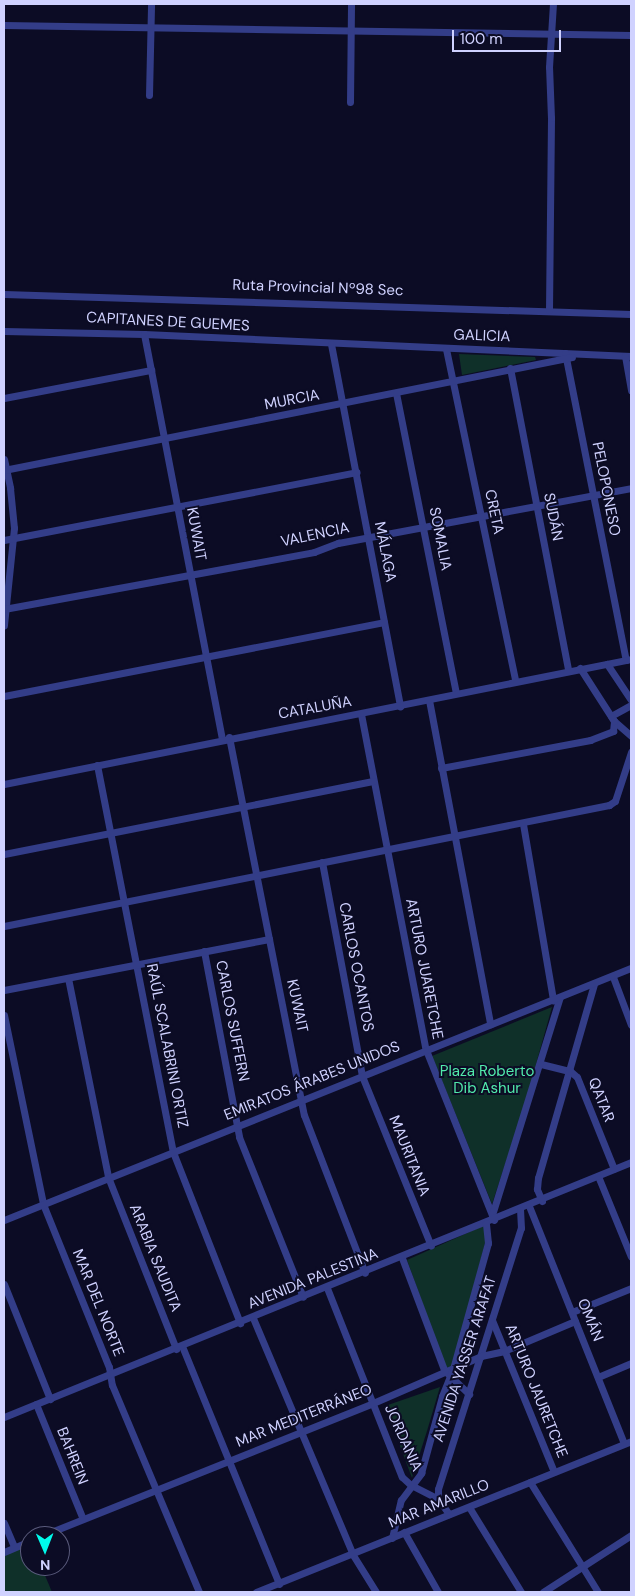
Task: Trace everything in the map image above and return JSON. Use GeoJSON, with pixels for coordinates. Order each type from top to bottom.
{"type":"FeatureCollection","features":[{"type":"Feature","properties":{"kind":"street"},"geometry":{"type":"LineString","coordinates":[[149,95],[151,4]]}},
{"type":"Feature","properties":{"kind":"street"},"geometry":{"type":"LineString","coordinates":[[350,102],[351,4]]}},
{"type":"Feature","properties":{"kind":"street"},"geometry":{"type":"LineString","coordinates":[[548,310],[551,32],[553,4]]}},
{"type":"Feature","properties":{"kind":"street"},"geometry":{"type":"LineString","coordinates":[[4,25],[551,32],[631,35]]}},
{"type":"Feature","properties":{"kind":"street","name":"Ruta Provincial Nº98 Sec"},"geometry":{"type":"LineString","coordinates":[[4,294],[631,314]]}},
{"type":"Feature","properties":{"kind":"street","name":"CAPITANES DE GUEMES"},"geometry":{"type":"LineString","coordinates":[[4,331],[144,334],[331,344]]}},
{"type":"Feature","properties":{"kind":"street","name":"KUWAIT"},"geometry":{"type":"LineString","coordinates":[[144,334],[206,656],[244,808],[304,1115],[365,1272]]}},
{"type":"Feature","properties":{"kind":"street","name":"GALICIA"},"geometry":{"type":"LineString","coordinates":[[331,344],[585,356],[628,356]]}},
{"type":"Feature","properties":{"kind":"street","name":"MÁLAGA"},"geometry":{"type":"LineString","coordinates":[[331,344],[400,706]]}},
{"type":"Feature","properties":{"kind":"street","name":"CRETA"},"geometry":{"type":"LineString","coordinates":[[446,349],[516,680]]}},
{"type":"Feature","properties":{"kind":"street","name":"MURCIA"},"geometry":{"type":"LineString","coordinates":[[5,470],[396,393],[566,355]]}},
{"type":"Feature","properties":{"kind":"street","name":"PELOPONESO"},"geometry":{"type":"LineString","coordinates":[[566,355],[592,496],[629,659]]}},
{"type":"Feature","properties":{"kind":"street"},"geometry":{"type":"LineString","coordinates":[[628,356],[631,390]]}},
{"type":"Feature","properties":{"kind":"street","name":"SUDÁN"},"geometry":{"type":"LineString","coordinates":[[510,368],[568,670]]}},
{"type":"Feature","properties":{"kind":"street"},"geometry":{"type":"LineString","coordinates":[[4,398],[151,370]]}},
{"type":"Feature","properties":{"kind":"street","name":"SOMALIA"},"geometry":{"type":"LineString","coordinates":[[396,393],[456,692]]}},
{"type":"Feature","properties":{"kind":"street"},"geometry":{"type":"LineString","coordinates":[[4,459],[14,538],[4,625]]}},
{"type":"Feature","properties":{"kind":"street"},"geometry":{"type":"LineString","coordinates":[[4,540],[356,472]]}},
{"type":"Feature","properties":{"kind":"street","name":"VALENCIA"},"geometry":{"type":"LineString","coordinates":[[5,609],[189,573],[314,552],[338,543],[424,529],[631,488]]}},
{"type":"Feature","properties":{"kind":"street"},"geometry":{"type":"LineString","coordinates":[[4,696],[384,622]]}},
{"type":"Feature","properties":{"kind":"street","name":"CATALUÑA"},"geometry":{"type":"LineString","coordinates":[[4,784],[226,738],[361,714],[516,680],[629,659]]}},
{"type":"Feature","properties":{"kind":"street"},"geometry":{"type":"LineString","coordinates":[[607,664],[631,700]]}},
{"type":"Feature","properties":{"kind":"street"},"geometry":{"type":"LineString","coordinates":[[580,668],[612,718],[631,736]]}},
{"type":"Feature","properties":{"kind":"street"},"geometry":{"type":"LineString","coordinates":[[429,700],[490,1024]]}},
{"type":"Feature","properties":{"kind":"street"},"geometry":{"type":"LineString","coordinates":[[612,718],[631,705]]}},
{"type":"Feature","properties":{"kind":"street","name":"ARTURO JUARETCHE"},"geometry":{"type":"LineString","coordinates":[[361,714],[426,1050],[493,1218]]}},
{"type":"Feature","properties":{"kind":"street"},"geometry":{"type":"LineString","coordinates":[[441,768],[590,740],[613,731],[612,718]]}},
{"type":"Feature","properties":{"kind":"street"},"geometry":{"type":"LineString","coordinates":[[4,926],[523,824],[613,804],[631,752]]}},
{"type":"Feature","properties":{"kind":"street","name":"RAÚL SCALABRINI ORTIZ"},"geometry":{"type":"LineString","coordinates":[[97,765],[173,1152],[240,1323]]}},
{"type":"Feature","properties":{"kind":"street"},"geometry":{"type":"LineString","coordinates":[[4,854],[110,832],[244,808],[373,780]]}},
{"type":"Feature","properties":{"kind":"street"},"geometry":{"type":"LineString","coordinates":[[493,1218],[541,1064],[557,999],[523,824]]}},
{"type":"Feature","properties":{"kind":"street","name":"CARLOS OCANTOS"},"geometry":{"type":"LineString","coordinates":[[322,862],[362,1076]]}},
{"type":"Feature","properties":{"kind":"street"},"geometry":{"type":"LineString","coordinates":[[4,990],[136,963],[270,939]]}},
{"type":"Feature","properties":{"kind":"street","name":"CARLOS SUFFERN"},"geometry":{"type":"LineString","coordinates":[[204,951],[238,1127]]}},
{"type":"Feature","properties":{"kind":"street","name":"EMIRATOS ÁRABES UNIDOS"},"geometry":{"type":"LineString","coordinates":[[4,1220],[631,968]]}},
{"type":"Feature","properties":{"kind":"street"},"geometry":{"type":"LineString","coordinates":[[613,976],[631,1025]]}},
{"type":"Feature","properties":{"kind":"street","name":"ARABIA SAUDITA"},"geometry":{"type":"LineString","coordinates":[[68,978],[108,1177],[179,1347],[230,1460],[279,1584]]}},
{"type":"Feature","properties":{"kind":"street"},"geometry":{"type":"LineString","coordinates":[[542,1201],[537,1189],[538,1178],[594,984]]}},
{"type":"Feature","properties":{"kind":"street","name":"MAR DEL NORTE"},"geometry":{"type":"LineString","coordinates":[[4,1015],[43,1204],[111,1375],[112,1385],[199,1592]]}},
{"type":"Feature","properties":{"kind":"street","name":"QATAR"},"geometry":{"type":"LineString","coordinates":[[541,1064],[570,1070],[577,1078],[614,1169]]}},
{"type":"Feature","properties":{"kind":"street","name":"MAURITANIA"},"geometry":{"type":"LineString","coordinates":[[362,1076],[431,1246]]}},
{"type":"Feature","properties":{"kind":"street"},"geometry":{"type":"LineString","coordinates":[[238,1127],[304,1297]]}},
{"type":"Feature","properties":{"kind":"street","name":"AVENIDA PALESTINA"},"geometry":{"type":"LineString","coordinates":[[4,1417],[402,1258],[486,1223],[493,1218],[520,1210],[631,1162]]}},
{"type":"Feature","properties":{"kind":"street"},"geometry":{"type":"LineString","coordinates":[[598,1176],[631,1258]]}},
{"type":"Feature","properties":{"kind":"street","name":"OMÁN"},"geometry":{"type":"LineString","coordinates":[[529,1206],[598,1377],[628,1442]]}},
{"type":"Feature","properties":{"kind":"street","name":"AVENIDA YASSER ARAFAT"},"geometry":{"type":"LineString","coordinates":[[438,1499],[438,1489],[521,1228],[520,1210]]}},
{"type":"Feature","properties":{"kind":"street","name":"AVENIDA YASSER ARAFAT"},"geometry":{"type":"LineString","coordinates":[[392,1538],[401,1500],[421,1473],[488,1243],[486,1223]]}},
{"type":"Feature","properties":{"kind":"street"},"geometry":{"type":"LineString","coordinates":[[402,1258],[450,1373],[469,1394]]}},
{"type":"Feature","properties":{"kind":"street"},"geometry":{"type":"LineString","coordinates":[[4,1284],[50,1399]]}},
{"type":"Feature","properties":{"kind":"street","name":"JORDANIA"},"geometry":{"type":"LineString","coordinates":[[327,1288],[402,1477],[411,1485],[438,1499]]}},
{"type":"Feature","properties":{"kind":"street"},"geometry":{"type":"LineString","coordinates":[[572,1312],[631,1288]]}},
{"type":"Feature","properties":{"kind":"street"},"geometry":{"type":"LineString","coordinates":[[252,1318],[353,1555],[376,1592]]}},
{"type":"Feature","properties":{"kind":"street","name":"ARTURO JAURETCHE"},"geometry":{"type":"LineString","coordinates":[[492,1320],[554,1472]]}},
{"type":"Feature","properties":{"kind":"street","name":"MAR MEDITERRÁNEO"},"geometry":{"type":"LineString","coordinates":[[64,1526],[450,1373],[481,1356],[504,1352],[575,1321]]}},
{"type":"Feature","properties":{"kind":"street"},"geometry":{"type":"LineString","coordinates":[[598,1377],[631,1363]]}},
{"type":"Feature","properties":{"kind":"street","name":"BAHREIN"},"geometry":{"type":"LineString","coordinates":[[36,1404],[83,1518]]}},
{"type":"Feature","properties":{"kind":"street","name":"MAR AMARILLO"},"geometry":{"type":"LineString","coordinates":[[256,1592],[353,1555],[404,1532],[628,1442]]}},
{"type":"Feature","properties":{"kind":"street"},"geometry":{"type":"LineString","coordinates":[[530,1482],[598,1592]]}},
{"type":"Feature","properties":{"kind":"street"},"geometry":{"type":"LineString","coordinates":[[438,1499],[449,1514]]}},
{"type":"Feature","properties":{"kind":"street"},"geometry":{"type":"LineString","coordinates":[[469,1507],[521,1592]]}},
{"type":"Feature","properties":{"kind":"street"},"geometry":{"type":"LineString","coordinates":[[4,1523],[14,1548]]}},
{"type":"Feature","properties":{"kind":"street"},"geometry":{"type":"LineString","coordinates":[[404,1532],[438,1592]]}},
{"type":"Feature","properties":{"kind":"street"},"geometry":{"type":"LineString","coordinates":[[543,1592],[631,1535]]}},
{"type":"Feature","properties":{"kind":"street"},"geometry":{"type":"LineString","coordinates":[[4,1552],[20,1545]]}},
{"type":"Feature","properties":{"kind":"green space"},"geometry":{"type":"Polygon","coordinates":[[[459,354],[535,357],[536,360],[462,375],[459,354]]]}},
{"type":"Feature","properties":{"kind":"green space","name":"Plaza Roberto Dib Ashur"},"geometry":{"type":"Polygon","coordinates":[[[552,1007],[524,1107],[492,1204],[432,1056],[552,1007]]]}},
{"type":"Feature","properties":{"kind":"green space"},"geometry":{"type":"Polygon","coordinates":[[[485,1225],[488,1232],[452,1368],[447,1371],[407,1260],[485,1225]]]}},
{"type":"Feature","properties":{"kind":"green space"},"geometry":{"type":"Polygon","coordinates":[[[440,1387],[427,1431],[412,1478],[385,1406],[440,1387]]]}},
{"type":"Feature","properties":{"kind":"green space"},"geometry":{"type":"Polygon","coordinates":[[[20,1547],[20,1576],[45,1576],[52,1592],[4,1592],[4,1553],[20,1547]]]}}]}
